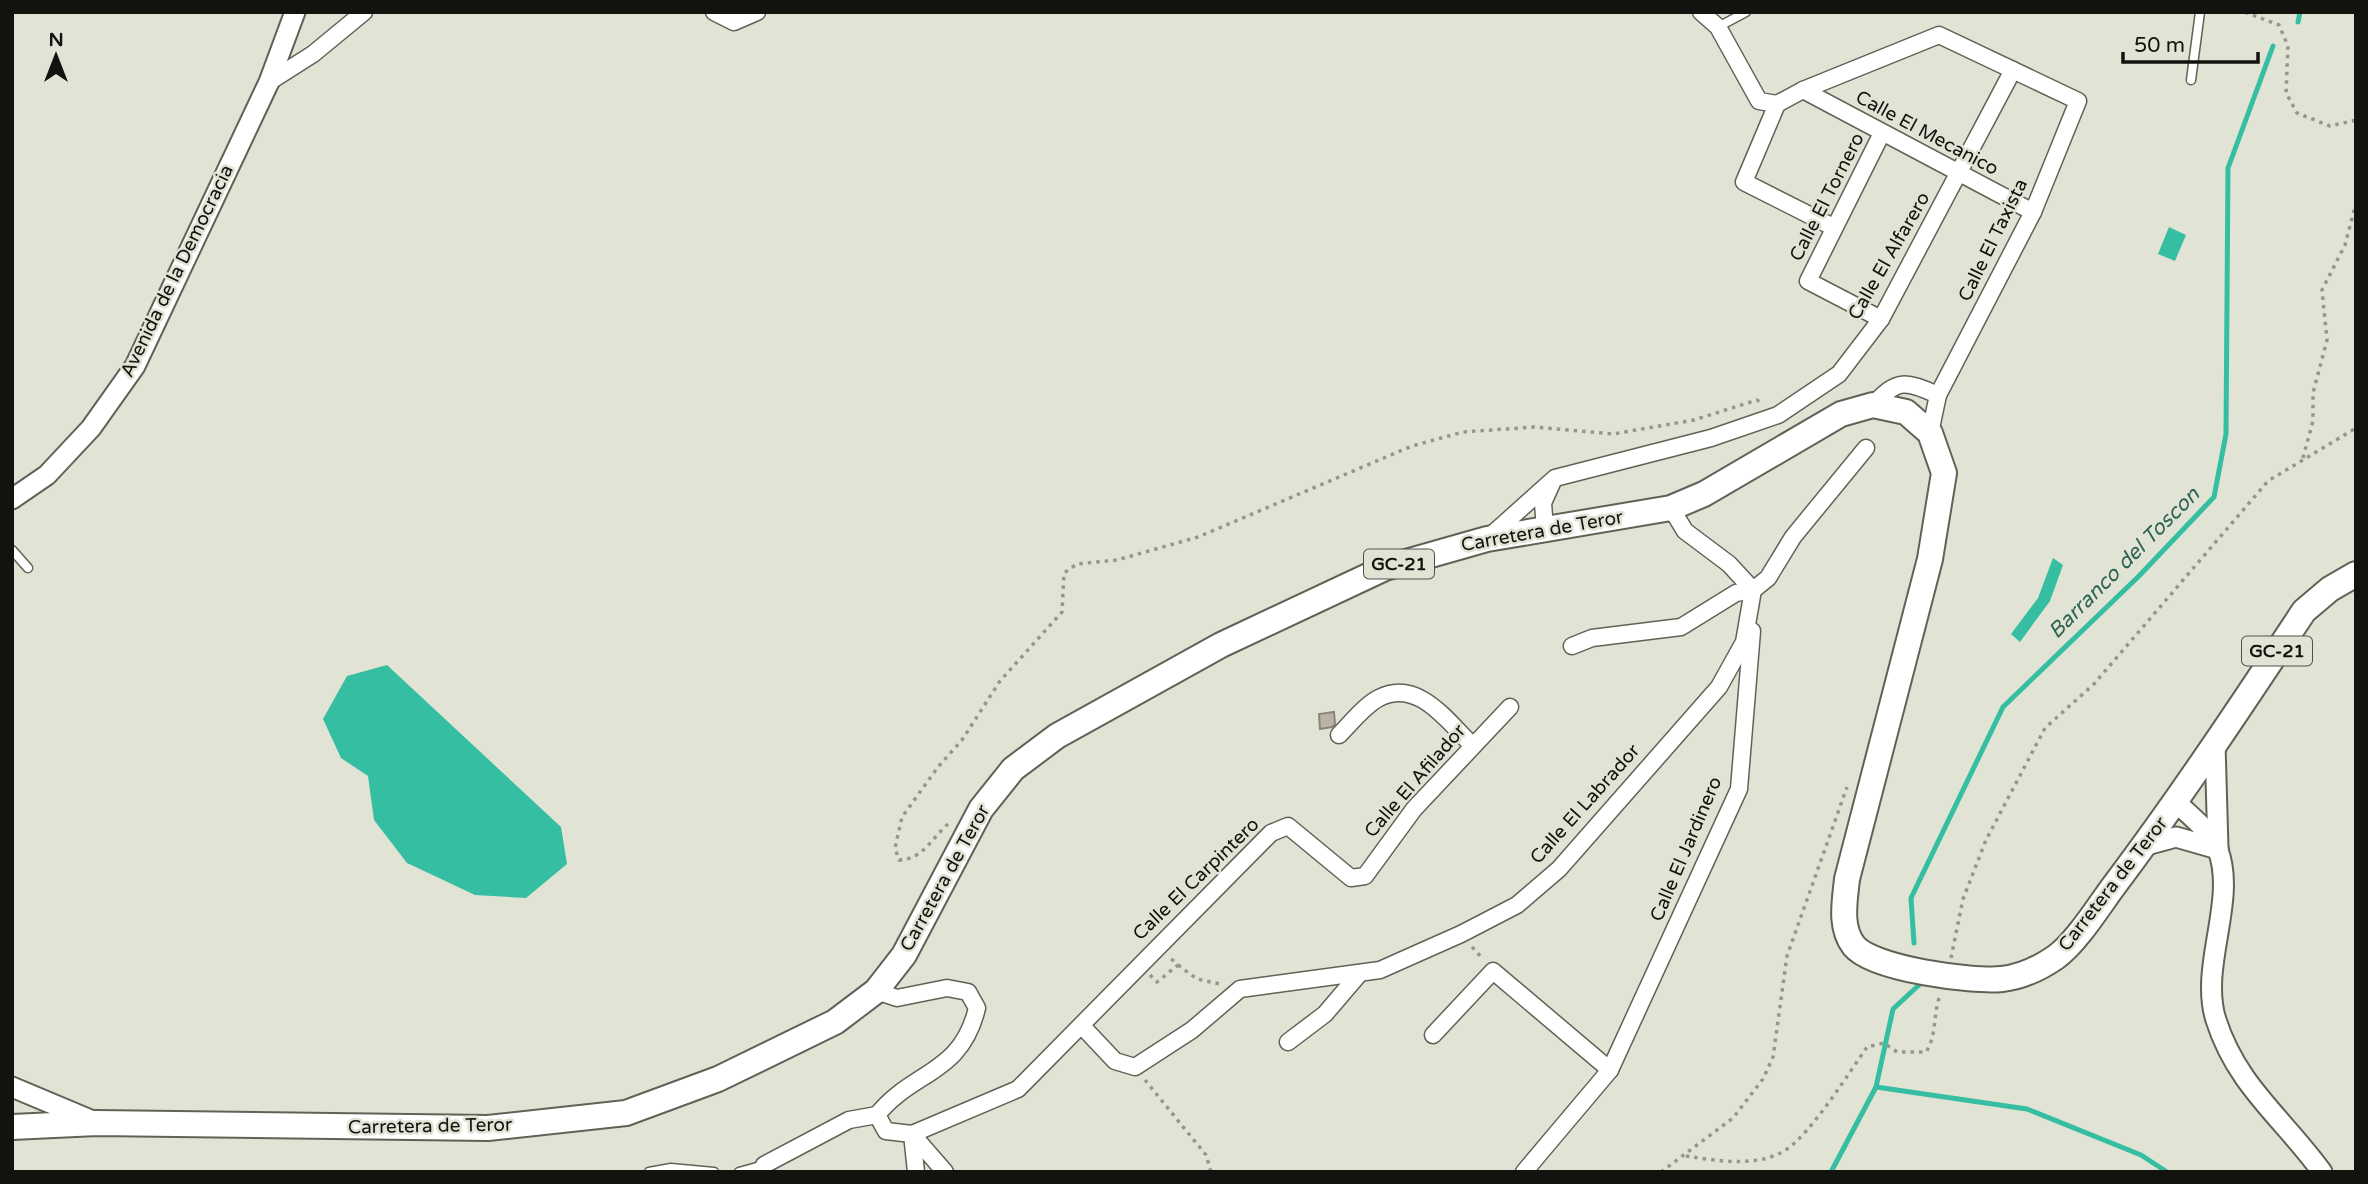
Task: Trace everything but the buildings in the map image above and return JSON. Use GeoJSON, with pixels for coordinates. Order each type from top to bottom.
{"type":"FeatureCollection","features":[{"type":"Feature","properties":{"kind":"main road","name":"Carretera de Teror"},"geometry":{"type":"LineString","coordinates":[[12,1127],[97,1123],[488,1128],[626,1113],[718,1079],[835,1022],[876,991],[904,955],[981,809],[1013,769],[1057,736],[1221,645],[1385,568],[1487,539],[1671,508],[1704,494],[1841,414],[1873,405],[1906,412],[1930,433],[1944,473],[1930,559],[1847,879],[1843,918],[1854,946],[1875,960],[1948,975],[2001,979],[2027,974],[2058,956],[2143,846],[2176,802],[2304,611],[2330,589],[2356,574]]}},
{"type":"Feature","properties":{"kind":"street","name":"Avenida de la Democracia"},"geometry":{"type":"LineString","coordinates":[[12,499],[47,475],[91,428],[135,366],[269,82],[295,12]]}},
{"type":"Feature","properties":{"kind":"street"},"geometry":{"type":"LineString","coordinates":[[269,82],[313,54],[364,12]]}},
{"type":"Feature","properties":{"kind":"street"},"geometry":{"type":"LineString","coordinates":[[714,12],[734,22],[757,12]]}},
{"type":"Feature","properties":{"kind":"street"},"geometry":{"type":"LineString","coordinates":[[1701,12],[1728,20],[1759,101],[1777,104]]}},
{"type":"Feature","properties":{"kind":"street"},"geometry":{"type":"LineString","coordinates":[[1833,227],[1744,183],[1777,104],[1802,90],[1939,35],[2013,71]]}},
{"type":"Feature","properties":{"kind":"street","name":"Calle El Taxista"},"geometry":{"type":"LineString","coordinates":[[1930,433],[1938,395],[2033,212],[2078,101],[2013,71]]}},
{"type":"Feature","properties":{"kind":"street","name":"Calle El Alfarero"},"geometry":{"type":"LineString","coordinates":[[1487,539],[1555,478],[1712,438],[1777,415],[1839,374],[1881,319],[1961,174],[2013,71]]}},
{"type":"Feature","properties":{"kind":"street","name":"Calle El Mecanico"},"geometry":{"type":"LineString","coordinates":[[1802,90],[2033,212]]}},
{"type":"Feature","properties":{"kind":"street","name":"Calle El Tornero"},"geometry":{"type":"LineString","coordinates":[[1881,319],[1808,281],[1882,133]]}},
{"type":"Feature","properties":{"kind":"street"},"geometry":{"type":"LineString","coordinates":[[1873,405],[1891,385],[1909,383],[1938,395]]}},
{"type":"Feature","properties":{"kind":"street"},"geometry":{"type":"LineString","coordinates":[[1572,646],[1592,638],[1681,627],[1736,593],[1753,590],[1768,578],[1793,537],[1866,448]]}},
{"type":"Feature","properties":{"kind":"street"},"geometry":{"type":"LineString","coordinates":[[1545,529],[1543,503],[1555,478]]}},
{"type":"Feature","properties":{"kind":"street"},"geometry":{"type":"LineString","coordinates":[[1671,508],[1685,531],[1730,564],[1753,590]]}},
{"type":"Feature","properties":{"kind":"street","name":"Calle El Labrador"},"geometry":{"type":"LineString","coordinates":[[1240,989],[1380,970],[1461,934],[1517,905],[1559,869],[1719,687],[1744,642],[1753,590]]}},
{"type":"Feature","properties":{"kind":"street","name":"Calle El Jardinero"},"geometry":{"type":"LineString","coordinates":[[1524,1172],[1610,1070],[1739,789],[1752,660],[1753,590]]}},
{"type":"Feature","properties":{"kind":"street"},"geometry":{"type":"LineString","coordinates":[[1339,734],[1378,698],[1400,691],[1426,700],[1472,745]]}},
{"type":"Feature","properties":{"kind":"street","name":"Calle El Afilador"},"geometry":{"type":"LineString","coordinates":[[1351,878],[1365,876],[1414,809],[1510,707]]}},
{"type":"Feature","properties":{"kind":"street"},"geometry":{"type":"LineString","coordinates":[[2215,744],[2218,849],[2222,868],[2213,971],[2215,1016],[2229,1058],[2322,1172]]}},
{"type":"Feature","properties":{"kind":"street"},"geometry":{"type":"LineString","coordinates":[[2176,802],[2209,835],[2218,849]]}},
{"type":"Feature","properties":{"kind":"street","name":"Calle El Carpintero"},"geometry":{"type":"LineString","coordinates":[[1082,1026],[1158,945],[1271,833],[1288,826],[1351,878]]}},
{"type":"Feature","properties":{"kind":"street"},"geometry":{"type":"LineString","coordinates":[[2143,846],[2176,838],[2218,849]]}},
{"type":"Feature","properties":{"kind":"street"},"geometry":{"type":"LineString","coordinates":[[1433,1035],[1493,971],[1610,1070]]}},
{"type":"Feature","properties":{"kind":"street"},"geometry":{"type":"LineString","coordinates":[[1288,1042],[1325,1014],[1360,973]]}},
{"type":"Feature","properties":{"kind":"street"},"geometry":{"type":"LineString","coordinates":[[764,1165],[849,1120],[877,1115],[887,1102],[947,1063],[971,1033],[977,1008],[968,992],[947,988],[897,998],[876,991]]}},
{"type":"Feature","properties":{"kind":"street"},"geometry":{"type":"LineString","coordinates":[[877,1115],[886,1131],[912,1135],[1018,1089],[1082,1026],[1115,1061],[1135,1066],[1192,1030],[1240,989]]}},
{"type":"Feature","properties":{"kind":"street"},"geometry":{"type":"LineString","coordinates":[[12,1087],[97,1123]]}},
{"type":"Feature","properties":{"kind":"street"},"geometry":{"type":"LineString","coordinates":[[912,1135],[916,1172]]}},
{"type":"Feature","properties":{"kind":"street"},"geometry":{"type":"LineString","coordinates":[[912,1135],[945,1172]]}},
{"type":"Feature","properties":{"kind":"lane"},"geometry":{"type":"LineString","coordinates":[[1728,20],[1746,12]]}},
{"type":"Feature","properties":{"kind":"lane"},"geometry":{"type":"LineString","coordinates":[[2191,80],[2200,12]]}},
{"type":"Feature","properties":{"kind":"lane"},"geometry":{"type":"LineString","coordinates":[[12,550],[29,568]]}},
{"type":"Feature","properties":{"kind":"lane"},"geometry":{"type":"LineString","coordinates":[[739,1172],[764,1165]]}},
{"type":"Feature","properties":{"kind":"lane"},"geometry":{"type":"LineString","coordinates":[[649,1172],[671,1168],[714,1172]]}},
{"type":"Feature","properties":{"kind":"path"},"geometry":{"type":"LineString","coordinates":[[2245,12],[2279,25],[2288,46],[2286,93],[2297,113],[2329,126],[2356,120]]}},
{"type":"Feature","properties":{"kind":"path"},"geometry":{"type":"LineString","coordinates":[[2356,160],[2356,192]]}},
{"type":"Feature","properties":{"kind":"path"},"geometry":{"type":"LineString","coordinates":[[2303,460],[2313,421],[2313,393],[2327,340],[2322,290],[2345,245],[2356,203]]}},
{"type":"Feature","properties":{"kind":"path"},"geometry":{"type":"LineString","coordinates":[[981,809],[960,813],[922,852],[909,860],[899,860],[895,848],[902,817],[937,767],[962,740],[1000,681],[1062,612],[1064,573],[1077,564],[1117,560],[1198,537],[1412,446],[1463,432],[1534,427],[1613,434],[1694,420],[1757,400],[1777,415]]}},
{"type":"Feature","properties":{"kind":"path"},"geometry":{"type":"LineString","coordinates":[[1686,1156],[1723,1161],[1763,1159],[1788,1149],[1812,1122],[1867,1047],[1884,1043],[1897,1052],[1926,1052],[1932,1043],[1934,1010],[1948,975],[1963,899],[1986,841],[2045,728],[2094,684],[2269,481],[2356,428]]}},
{"type":"Feature","properties":{"kind":"path"},"geometry":{"type":"LineString","coordinates":[[1661,1172],[1686,1156],[1733,1118],[1763,1079],[1773,1057],[1787,956],[1851,778]]}},
{"type":"Feature","properties":{"kind":"path"},"geometry":{"type":"LineString","coordinates":[[1461,934],[1493,971]]}},
{"type":"Feature","properties":{"kind":"path"},"geometry":{"type":"LineString","coordinates":[[1178,965],[1197,978],[1240,989]]}},
{"type":"Feature","properties":{"kind":"path"},"geometry":{"type":"LineString","coordinates":[[1135,1066],[1206,1156],[1211,1172]]}},
{"type":"Feature","properties":{"kind":"shaded area"},"geometry":{"type":"Polygon","coordinates":[[[2169,227],[2186,235],[2175,261],[2158,254],[2169,227]]]}},
{"type":"Feature","properties":{"kind":"shaded area"},"geometry":{"type":"Polygon","coordinates":[[[2053,558],[2063,565],[2050,601],[2020,642],[2011,634],[2038,598],[2053,558]]]}},
{"type":"Feature","properties":{"kind":"shaded area"},"geometry":{"type":"Polygon","coordinates":[[[387,665],[561,827],[567,864],[526,898],[475,895],[407,863],[374,820],[368,776],[341,758],[323,719],[347,676],[387,665]]]}},
{"type":"Feature","properties":{"kind":"waterway","name":"Barranco del Toscon"},"geometry":{"type":"LineString","coordinates":[[2298,22],[2300,12]]}},
{"type":"Feature","properties":{"kind":"waterway","name":"Barranco del Toscon"},"geometry":{"type":"LineString","coordinates":[[1914,943],[1911,898],[2003,707],[2139,576],[2214,497],[2226,434],[2228,168],[2273,46]]}},
{"type":"Feature","properties":{"kind":"waterway","name":"Barranco del Toscon"},"geometry":{"type":"LineString","coordinates":[[1831,1172],[1876,1087],[1893,1009],[1920,984]]}},
{"type":"Feature","properties":{"kind":"waterway"},"geometry":{"type":"LineString","coordinates":[[1876,1087],[2027,1109],[2141,1155],[2167,1172]]}}]}
